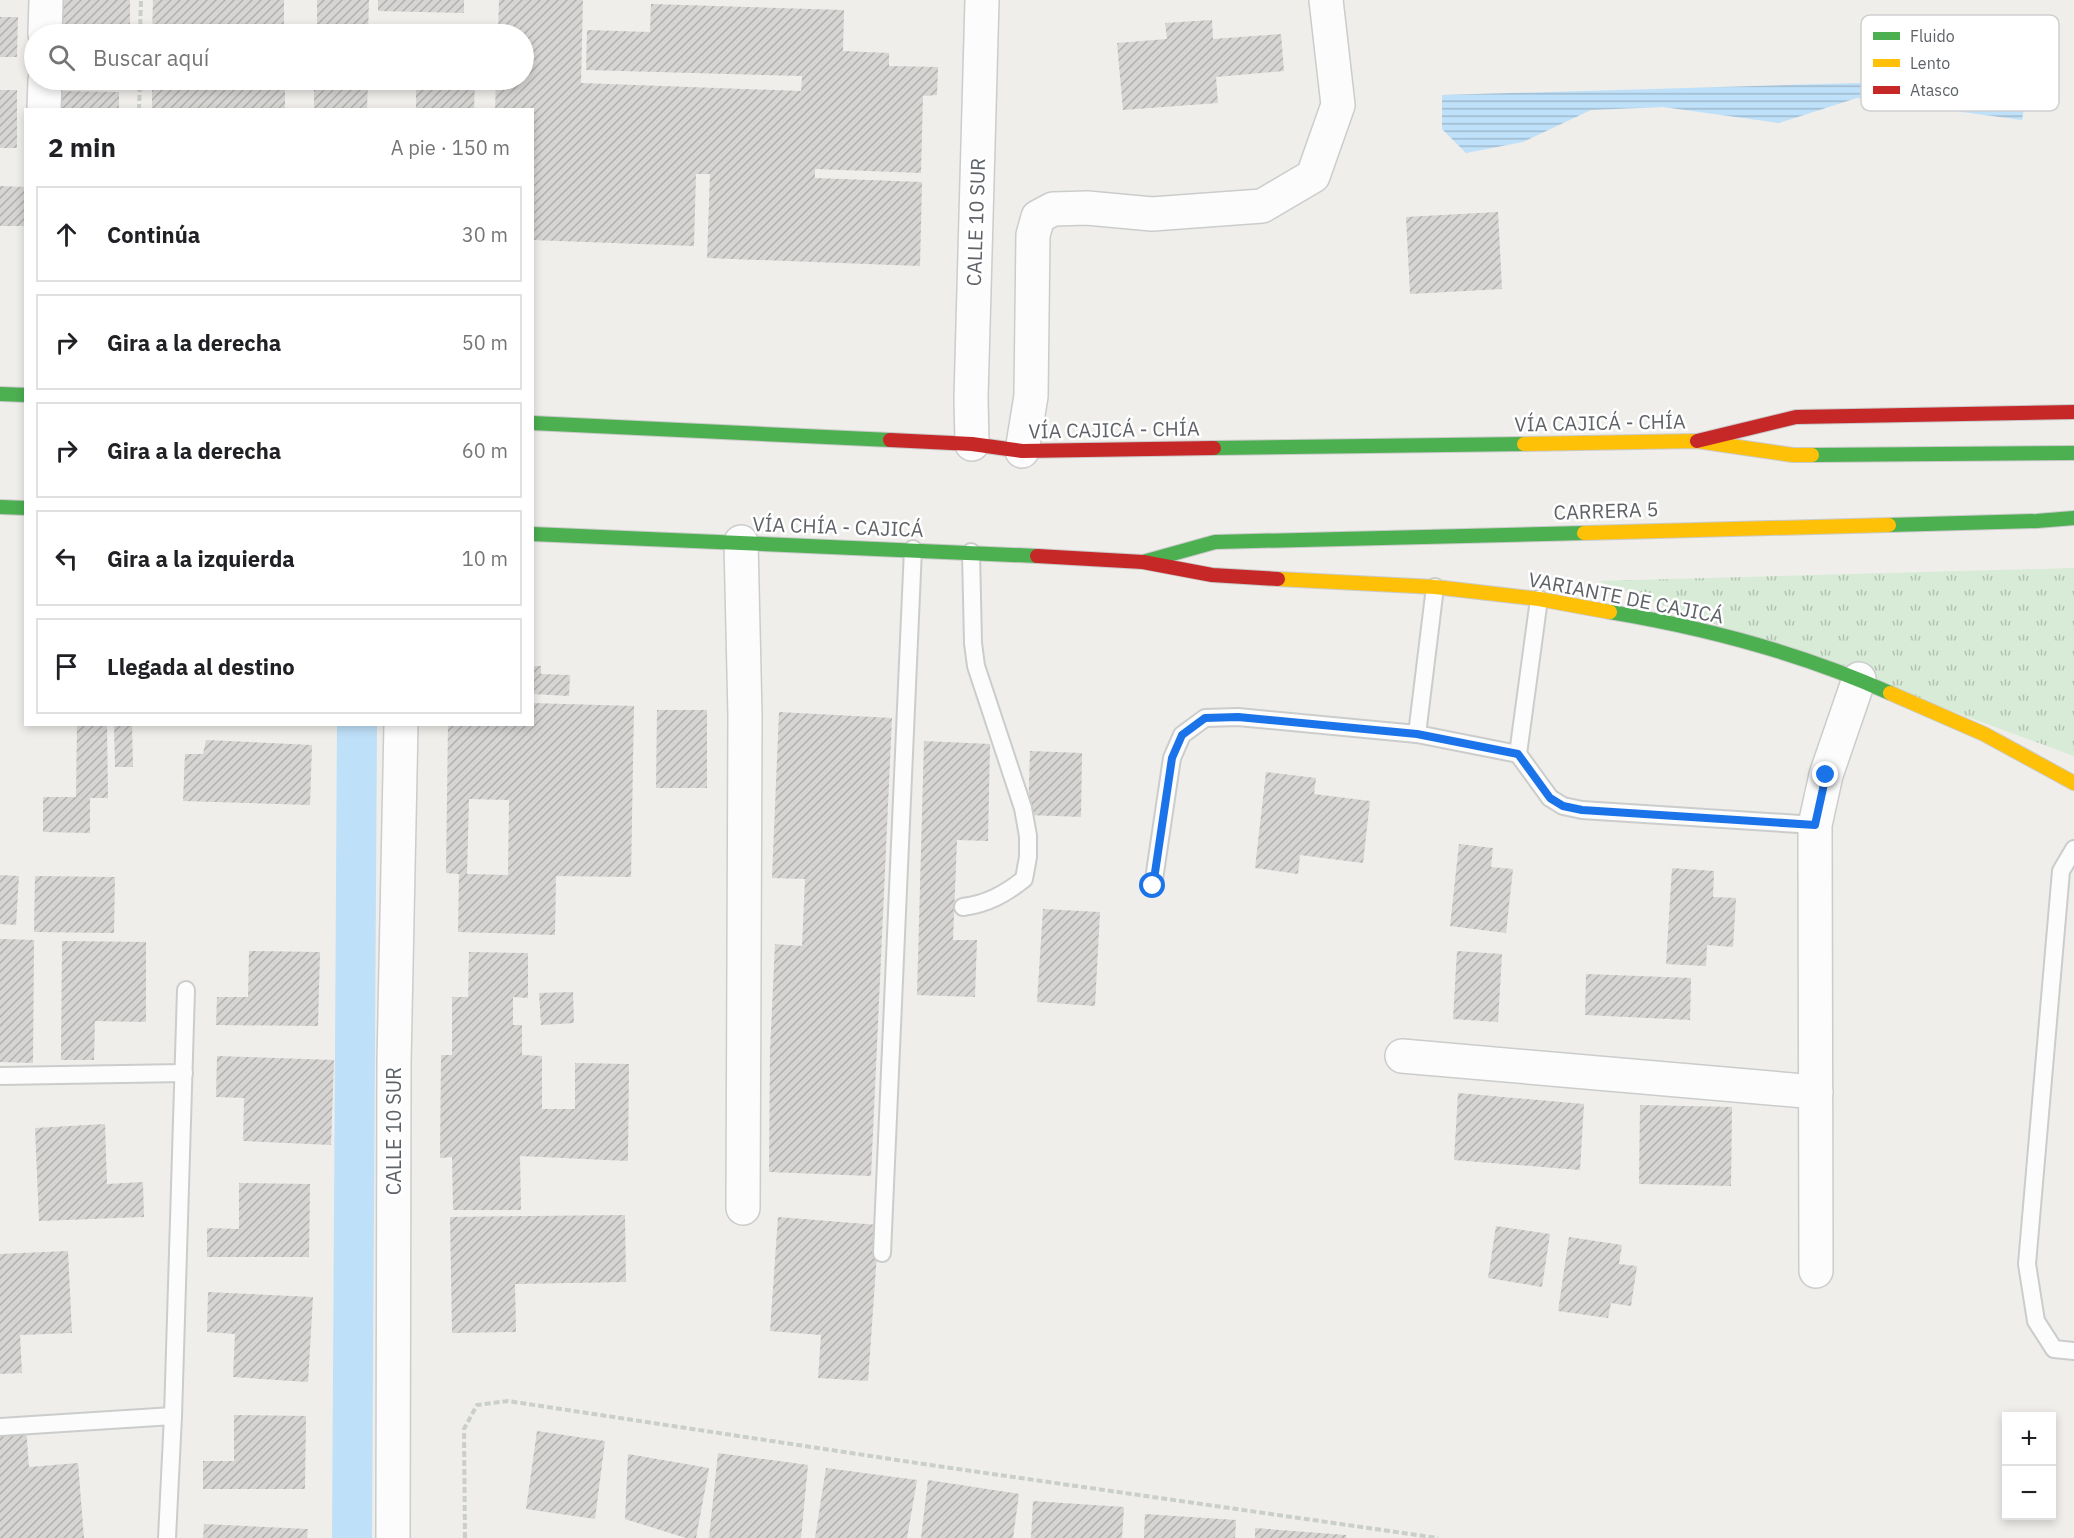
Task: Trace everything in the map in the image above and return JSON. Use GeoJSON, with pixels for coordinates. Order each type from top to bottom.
{"type":"FeatureCollection","features":[{"type":"Feature","properties":{"kind":"main road"},"geometry":{"type":"LineString","coordinates":[[0,394],[24,395]]}},
{"type":"Feature","properties":{"kind":"main road"},"geometry":{"type":"LineString","coordinates":[[1698,441],[1796,417],[2074,412]]}},
{"type":"Feature","properties":{"kind":"main road","name":"VÍA CAJICÁ - CHÍA"},"geometry":{"type":"LineString","coordinates":[[534,423],[972,444],[1022,451],[1698,441]]}},
{"type":"Feature","properties":{"kind":"main road"},"geometry":{"type":"LineString","coordinates":[[1698,441],[1793,455],[2074,453]]}},
{"type":"Feature","properties":{"kind":"main road"},"geometry":{"type":"LineString","coordinates":[[0,507],[24,508]]}},
{"type":"Feature","properties":{"kind":"main road","name":"CARRERA 5"},"geometry":{"type":"LineString","coordinates":[[1143,562],[1215,542],[1758,526],[2037,521],[2074,518]]}},
{"type":"Feature","properties":{"kind":"main road","name":"VÍA CHÍA - CAJICÁ"},"geometry":{"type":"LineString","coordinates":[[534,534],[914,549],[1143,562]]}},
{"type":"Feature","properties":{"kind":"main road","name":"VARIANTE DE CAJICÁ"},"geometry":{"type":"LineString","coordinates":[[1143,562],[1212,575],[1435,587],[1539,599],[1647,618],[1754,643],[1859,679],[1984,734],[2074,783]]}},
{"type":"Feature","properties":{"kind":"street"},"geometry":{"type":"LineString","coordinates":[[45,24],[46,0]]}},
{"type":"Feature","properties":{"kind":"street","name":"CALLE 10 SUR"},"geometry":{"type":"LineString","coordinates":[[972,444],[971,398],[982,0]]}},
{"type":"Feature","properties":{"kind":"street"},"geometry":{"type":"LineString","coordinates":[[1022,451],[1031,396],[1033,235],[1038,217],[1053,209],[1087,208],[1152,214],[1262,206],[1313,176],[1338,105],[1326,0]]}},
{"type":"Feature","properties":{"kind":"street"},"geometry":{"type":"LineString","coordinates":[[44,108],[45,90]]}},
{"type":"Feature","properties":{"kind":"street"},"geometry":{"type":"LineString","coordinates":[[741,542],[746,716],[743,1208]]}},
{"type":"Feature","properties":{"kind":"street"},"geometry":{"type":"LineString","coordinates":[[1816,1271],[1815,825],[1826,775],[1859,679]]}},
{"type":"Feature","properties":{"kind":"street","name":"CALLE 10 SUR"},"geometry":{"type":"LineString","coordinates":[[393,1538],[394,1063],[400,726]]}},
{"type":"Feature","properties":{"kind":"street"},"geometry":{"type":"LineString","coordinates":[[1402,1056],[1816,1092]]}},
{"type":"Feature","properties":{"kind":"lane"},"geometry":{"type":"LineString","coordinates":[[882,1253],[914,549]]}},
{"type":"Feature","properties":{"kind":"lane"},"geometry":{"type":"LineString","coordinates":[[963,907],[979,905],[1005,894],[1024,879],[1028,857],[1028,836],[1023,808],[976,666],[973,643],[971,552]]}},
{"type":"Feature","properties":{"kind":"lane"},"geometry":{"type":"LineString","coordinates":[[1417,734],[1435,587]]}},
{"type":"Feature","properties":{"kind":"lane"},"geometry":{"type":"LineString","coordinates":[[1518,754],[1539,599]]}},
{"type":"Feature","properties":{"kind":"lane"},"geometry":{"type":"LineString","coordinates":[[1153,886],[1172,758],[1182,735],[1205,718],[1238,717],[1417,734],[1518,754],[1550,798],[1563,806],[1582,810],[1815,825]]}},
{"type":"Feature","properties":{"kind":"lane"},"geometry":{"type":"LineString","coordinates":[[2074,849],[2061,871],[2027,1264],[2036,1321],[2054,1349],[2074,1351]]}},
{"type":"Feature","properties":{"kind":"lane"},"geometry":{"type":"LineString","coordinates":[[167,1538],[186,990]]}},
{"type":"Feature","properties":{"kind":"lane"},"geometry":{"type":"LineString","coordinates":[[0,1076],[184,1073]]}},
{"type":"Feature","properties":{"kind":"lane"},"geometry":{"type":"LineString","coordinates":[[0,1427],[173,1416]]}},
{"type":"Feature","properties":{"kind":"path"},"geometry":{"type":"LineString","coordinates":[[140,24],[141,0]]}},
{"type":"Feature","properties":{"kind":"path"},"geometry":{"type":"LineString","coordinates":[[139,108],[140,90]]}},
{"type":"Feature","properties":{"kind":"path"},"geometry":{"type":"LineString","coordinates":[[465,1538],[464,1429],[477,1405],[508,1401],[942,1467],[1438,1538]]}},
{"type":"Feature","properties":{"kind":"green space"},"geometry":{"type":"Polygon","coordinates":[[[2074,568],[2074,756],[1598,581],[2074,568]]]}},
{"type":"Feature","properties":{"kind":"water"},"geometry":{"type":"Polygon","coordinates":[[[1861,83],[1861,99],[1779,123],[1663,107],[1591,110],[1523,142],[1466,153],[1442,129],[1442,95],[1861,83]]]}},
{"type":"Feature","properties":{"kind":"water"},"geometry":{"type":"Polygon","coordinates":[[[1954,111],[2024,111],[2022,120],[1954,111]]]}},
{"type":"Feature","properties":{"kind":"building"},"geometry":{"type":"Polygon","coordinates":[[[60,0],[130,0],[130,24],[60,24],[60,0]]]}},
{"type":"Feature","properties":{"kind":"building"},"geometry":{"type":"Polygon","coordinates":[[[153,0],[284,0],[284,24],[152,24],[153,0]]]}},
{"type":"Feature","properties":{"kind":"building"},"geometry":{"type":"Polygon","coordinates":[[[317,0],[369,0],[368,24],[317,24],[317,0]]]}},
{"type":"Feature","properties":{"kind":"building"},"geometry":{"type":"Polygon","coordinates":[[[378,0],[464,0],[464,13],[378,11],[378,0]]]}},
{"type":"Feature","properties":{"kind":"building"},"geometry":{"type":"Polygon","coordinates":[[[499,0],[583,0],[581,83],[801,91],[802,76],[586,70],[587,30],[650,32],[651,4],[844,10],[843,51],[889,53],[889,66],[938,67],[937,95],[923,96],[921,173],[815,169],[815,178],[922,182],[920,266],[707,258],[710,174],[696,174],[694,246],[534,240],[534,108],[495,108],[496,90],[534,90],[534,24],[498,24],[499,0]]]}},
{"type":"Feature","properties":{"kind":"building"},"geometry":{"type":"Polygon","coordinates":[[[0,17],[18,17],[17,57],[0,57],[0,17]]]}},
{"type":"Feature","properties":{"kind":"building"},"geometry":{"type":"Polygon","coordinates":[[[1212,20],[1213,39],[1281,34],[1284,71],[1216,77],[1218,103],[1123,110],[1117,43],[1167,39],[1165,23],[1212,20]]]}},
{"type":"Feature","properties":{"kind":"building"},"geometry":{"type":"Polygon","coordinates":[[[0,90],[17,90],[17,148],[0,148],[0,90]]]}},
{"type":"Feature","properties":{"kind":"building"},"geometry":{"type":"Polygon","coordinates":[[[152,90],[285,90],[285,108],[152,108],[152,90]]]}},
{"type":"Feature","properties":{"kind":"building"},"geometry":{"type":"Polygon","coordinates":[[[314,90],[368,90],[367,108],[314,108],[314,90]]]}},
{"type":"Feature","properties":{"kind":"building"},"geometry":{"type":"Polygon","coordinates":[[[416,90],[475,90],[474,108],[416,108],[416,90]]]}},
{"type":"Feature","properties":{"kind":"building"},"geometry":{"type":"Polygon","coordinates":[[[54,91],[119,92],[119,108],[53,108],[54,91]]]}},
{"type":"Feature","properties":{"kind":"building"},"geometry":{"type":"Polygon","coordinates":[[[0,186],[24,187],[24,226],[0,226],[0,186]]]}},
{"type":"Feature","properties":{"kind":"building"},"geometry":{"type":"Polygon","coordinates":[[[1498,212],[1502,289],[1410,294],[1406,217],[1498,212]]]}},
{"type":"Feature","properties":{"kind":"building"},"geometry":{"type":"Polygon","coordinates":[[[534,666],[541,666],[541,674],[570,675],[569,696],[534,694],[534,666]]]}},
{"type":"Feature","properties":{"kind":"building"},"geometry":{"type":"Polygon","coordinates":[[[534,703],[634,706],[631,877],[556,876],[555,935],[458,932],[459,874],[446,873],[448,726],[534,726],[534,703]],[[469,799],[467,874],[508,875],[509,800],[469,799]]]}},
{"type":"Feature","properties":{"kind":"building"},"geometry":{"type":"Polygon","coordinates":[[[657,710],[707,710],[707,788],[656,788],[657,710]]]}},
{"type":"Feature","properties":{"kind":"building"},"geometry":{"type":"Polygon","coordinates":[[[779,712],[892,718],[871,1176],[769,1172],[770,1052],[775,944],[802,946],[805,879],[772,878],[779,712]]]}},
{"type":"Feature","properties":{"kind":"building"},"geometry":{"type":"Polygon","coordinates":[[[77,726],[107,726],[108,798],[90,798],[90,833],[43,832],[43,797],[76,797],[77,726]]]}},
{"type":"Feature","properties":{"kind":"building"},"geometry":{"type":"Polygon","coordinates":[[[114,726],[132,726],[133,767],[115,767],[114,726]]]}},
{"type":"Feature","properties":{"kind":"building"},"geometry":{"type":"Polygon","coordinates":[[[206,740],[312,745],[310,805],[183,801],[185,754],[203,754],[206,740]]]}},
{"type":"Feature","properties":{"kind":"building"},"geometry":{"type":"Polygon","coordinates":[[[924,741],[990,744],[988,841],[957,840],[953,940],[977,940],[975,997],[917,995],[924,741]]]}},
{"type":"Feature","properties":{"kind":"building"},"geometry":{"type":"Polygon","coordinates":[[[1030,751],[1082,753],[1081,817],[1028,815],[1030,751]]]}},
{"type":"Feature","properties":{"kind":"building"},"geometry":{"type":"Polygon","coordinates":[[[1266,772],[1316,778],[1314,794],[1370,801],[1363,863],[1300,855],[1298,874],[1255,868],[1266,772]]]}},
{"type":"Feature","properties":{"kind":"building"},"geometry":{"type":"Polygon","coordinates":[[[1459,844],[1493,848],[1491,867],[1513,869],[1506,933],[1450,926],[1459,844]]]}},
{"type":"Feature","properties":{"kind":"building"},"geometry":{"type":"Polygon","coordinates":[[[1672,868],[1714,871],[1713,897],[1736,898],[1733,947],[1707,945],[1706,966],[1666,964],[1672,868]]]}},
{"type":"Feature","properties":{"kind":"building"},"geometry":{"type":"Polygon","coordinates":[[[0,875],[19,876],[16,925],[0,924],[0,875]]]}},
{"type":"Feature","properties":{"kind":"building"},"geometry":{"type":"Polygon","coordinates":[[[35,876],[115,877],[114,933],[34,932],[35,876]]]}},
{"type":"Feature","properties":{"kind":"building"},"geometry":{"type":"Polygon","coordinates":[[[1043,909],[1100,912],[1095,1006],[1037,1002],[1043,909]]]}},
{"type":"Feature","properties":{"kind":"building"},"geometry":{"type":"Polygon","coordinates":[[[0,939],[34,940],[33,1063],[0,1062],[0,939]]]}},
{"type":"Feature","properties":{"kind":"building"},"geometry":{"type":"Polygon","coordinates":[[[62,941],[146,942],[146,1022],[95,1021],[94,1060],[61,1060],[62,941]]]}},
{"type":"Feature","properties":{"kind":"building"},"geometry":{"type":"Polygon","coordinates":[[[249,951],[320,952],[318,1026],[216,1025],[217,997],[248,997],[249,951]]]}},
{"type":"Feature","properties":{"kind":"building"},"geometry":{"type":"Polygon","coordinates":[[[1457,951],[1502,954],[1498,1022],[1453,1019],[1457,951]]]}},
{"type":"Feature","properties":{"kind":"building"},"geometry":{"type":"Polygon","coordinates":[[[469,952],[528,953],[528,998],[513,997],[513,1025],[522,1025],[522,1055],[542,1056],[542,1109],[575,1109],[575,1063],[629,1064],[628,1161],[520,1156],[521,1210],[453,1210],[452,1157],[440,1158],[441,1055],[452,1055],[452,997],[468,997],[469,952]]]}},
{"type":"Feature","properties":{"kind":"building"},"geometry":{"type":"Polygon","coordinates":[[[1586,974],[1691,978],[1690,1020],[1585,1015],[1586,974]]]}},
{"type":"Feature","properties":{"kind":"building"},"geometry":{"type":"Polygon","coordinates":[[[573,992],[574,1023],[541,1025],[539,993],[573,992]]]}},
{"type":"Feature","properties":{"kind":"building"},"geometry":{"type":"Polygon","coordinates":[[[217,1056],[334,1060],[331,1145],[243,1141],[244,1098],[216,1097],[217,1056]]]}},
{"type":"Feature","properties":{"kind":"building"},"geometry":{"type":"Polygon","coordinates":[[[1458,1093],[1584,1104],[1580,1170],[1454,1160],[1458,1093]]]}},
{"type":"Feature","properties":{"kind":"building"},"geometry":{"type":"Polygon","coordinates":[[[1640,1105],[1732,1107],[1731,1186],[1639,1184],[1640,1105]]]}},
{"type":"Feature","properties":{"kind":"building"},"geometry":{"type":"Polygon","coordinates":[[[105,1124],[107,1184],[143,1182],[144,1217],[39,1221],[35,1128],[105,1124]]]}},
{"type":"Feature","properties":{"kind":"building"},"geometry":{"type":"Polygon","coordinates":[[[239,1183],[310,1184],[309,1257],[207,1257],[207,1228],[239,1229],[239,1183]]]}},
{"type":"Feature","properties":{"kind":"building"},"geometry":{"type":"Polygon","coordinates":[[[625,1215],[626,1282],[515,1284],[516,1332],[452,1333],[450,1217],[625,1215]]]}},
{"type":"Feature","properties":{"kind":"building"},"geometry":{"type":"Polygon","coordinates":[[[778,1217],[879,1225],[868,1381],[818,1378],[821,1335],[770,1331],[778,1217]]]}},
{"type":"Feature","properties":{"kind":"building"},"geometry":{"type":"Polygon","coordinates":[[[1496,1226],[1550,1234],[1542,1287],[1488,1278],[1496,1226]]]}},
{"type":"Feature","properties":{"kind":"building"},"geometry":{"type":"Polygon","coordinates":[[[1569,1237],[1622,1245],[1619,1264],[1637,1266],[1631,1306],[1611,1303],[1608,1318],[1558,1311],[1569,1237]]]}},
{"type":"Feature","properties":{"kind":"building"},"geometry":{"type":"Polygon","coordinates":[[[68,1251],[72,1333],[20,1335],[22,1373],[0,1374],[0,1254],[68,1251]]]}},
{"type":"Feature","properties":{"kind":"building"},"geometry":{"type":"Polygon","coordinates":[[[208,1292],[313,1297],[308,1382],[233,1377],[235,1334],[207,1332],[208,1292]]]}},
{"type":"Feature","properties":{"kind":"building"},"geometry":{"type":"Polygon","coordinates":[[[234,1415],[306,1416],[305,1489],[203,1489],[203,1461],[234,1461],[234,1415]]]}},
{"type":"Feature","properties":{"kind":"building"},"geometry":{"type":"Polygon","coordinates":[[[26,1427],[29,1467],[78,1463],[84,1538],[0,1538],[0,1429],[26,1427]]]}},
{"type":"Feature","properties":{"kind":"building"},"geometry":{"type":"Polygon","coordinates":[[[537,1431],[605,1441],[595,1519],[526,1509],[537,1431]]]}},
{"type":"Feature","properties":{"kind":"building"},"geometry":{"type":"Polygon","coordinates":[[[718,1453],[808,1465],[801,1538],[709,1538],[718,1453]]]}},
{"type":"Feature","properties":{"kind":"building"},"geometry":{"type":"Polygon","coordinates":[[[628,1454],[709,1468],[696,1538],[686,1538],[625,1519],[628,1454]]]}},
{"type":"Feature","properties":{"kind":"building"},"geometry":{"type":"Polygon","coordinates":[[[826,1468],[917,1480],[907,1538],[815,1538],[826,1468]]]}},
{"type":"Feature","properties":{"kind":"building"},"geometry":{"type":"Polygon","coordinates":[[[928,1480],[1019,1494],[1013,1538],[921,1538],[928,1480]]]}},
{"type":"Feature","properties":{"kind":"building"},"geometry":{"type":"Polygon","coordinates":[[[1033,1501],[1124,1507],[1122,1538],[1031,1538],[1033,1501]]]}},
{"type":"Feature","properties":{"kind":"building"},"geometry":{"type":"Polygon","coordinates":[[[1145,1514],[1236,1520],[1235,1538],[1144,1538],[1145,1514]]]}},
{"type":"Feature","properties":{"kind":"building"},"geometry":{"type":"Polygon","coordinates":[[[204,1524],[308,1529],[307,1538],[203,1538],[204,1524]]]}},
{"type":"Feature","properties":{"kind":"building"},"geometry":{"type":"Polygon","coordinates":[[[1255,1528],[1346,1535],[1346,1538],[1255,1538],[1255,1528]]]}},
{"type":"Feature","properties":{"kind":"waterway"},"geometry":{"type":"LineString","coordinates":[[352,1538],[357,726]]}},
{"type":"Feature","properties":{"kind":"traffic: fast"},"geometry":{"type":"LineString","coordinates":[[0,394],[24,395]]}},
{"type":"Feature","properties":{"kind":"traffic: fast"},"geometry":{"type":"LineString","coordinates":[[534,423],[890,440]]}},
{"type":"Feature","properties":{"kind":"traffic: fast"},"geometry":{"type":"LineString","coordinates":[[1214,448],[1524,444]]}},
{"type":"Feature","properties":{"kind":"traffic: fast"},"geometry":{"type":"LineString","coordinates":[[1812,455],[2074,453]]}},
{"type":"Feature","properties":{"kind":"traffic: fast"},"geometry":{"type":"LineString","coordinates":[[0,507],[24,508]]}},
{"type":"Feature","properties":{"kind":"traffic: fast"},"geometry":{"type":"LineString","coordinates":[[1889,525],[2074,518]]}},
{"type":"Feature","properties":{"kind":"traffic: fast"},"geometry":{"type":"LineString","coordinates":[[1143,562],[1215,542],[1584,533]]}},
{"type":"Feature","properties":{"kind":"traffic: fast"},"geometry":{"type":"LineString","coordinates":[[534,534],[1037,556]]}},
{"type":"Feature","properties":{"kind":"traffic: fast"},"geometry":{"type":"LineString","coordinates":[[1610,612],[1717,634],[1788,654],[1890,693]]}},
{"type":"Feature","properties":{"kind":"traffic: slow"},"geometry":{"type":"LineString","coordinates":[[1524,444],[1697,441],[1793,455],[1812,455]]}},
{"type":"Feature","properties":{"kind":"traffic: slow"},"geometry":{"type":"LineString","coordinates":[[1584,533],[1889,525]]}},
{"type":"Feature","properties":{"kind":"traffic: slow"},"geometry":{"type":"LineString","coordinates":[[1278,579],[1435,587],[1539,599],[1610,612]]}},
{"type":"Feature","properties":{"kind":"traffic: slow"},"geometry":{"type":"LineString","coordinates":[[1890,693],[1984,734],[2074,783]]}},
{"type":"Feature","properties":{"kind":"traffic: jam"},"geometry":{"type":"LineString","coordinates":[[1697,441],[1796,417],[2074,412]]}},
{"type":"Feature","properties":{"kind":"traffic: jam"},"geometry":{"type":"LineString","coordinates":[[890,440],[972,444],[1022,451],[1214,448]]}},
{"type":"Feature","properties":{"kind":"traffic: jam"},"geometry":{"type":"LineString","coordinates":[[1037,556],[1143,562],[1212,575],[1278,579]]}},
{"type":"Feature","properties":{"kind":"route"},"geometry":{"type":"LineString","coordinates":[[1153,886],[1172,758],[1182,735],[1205,718],[1238,717],[1417,734],[1518,754],[1550,798],[1563,806],[1582,810],[1815,825],[1826,775]]}}]}
